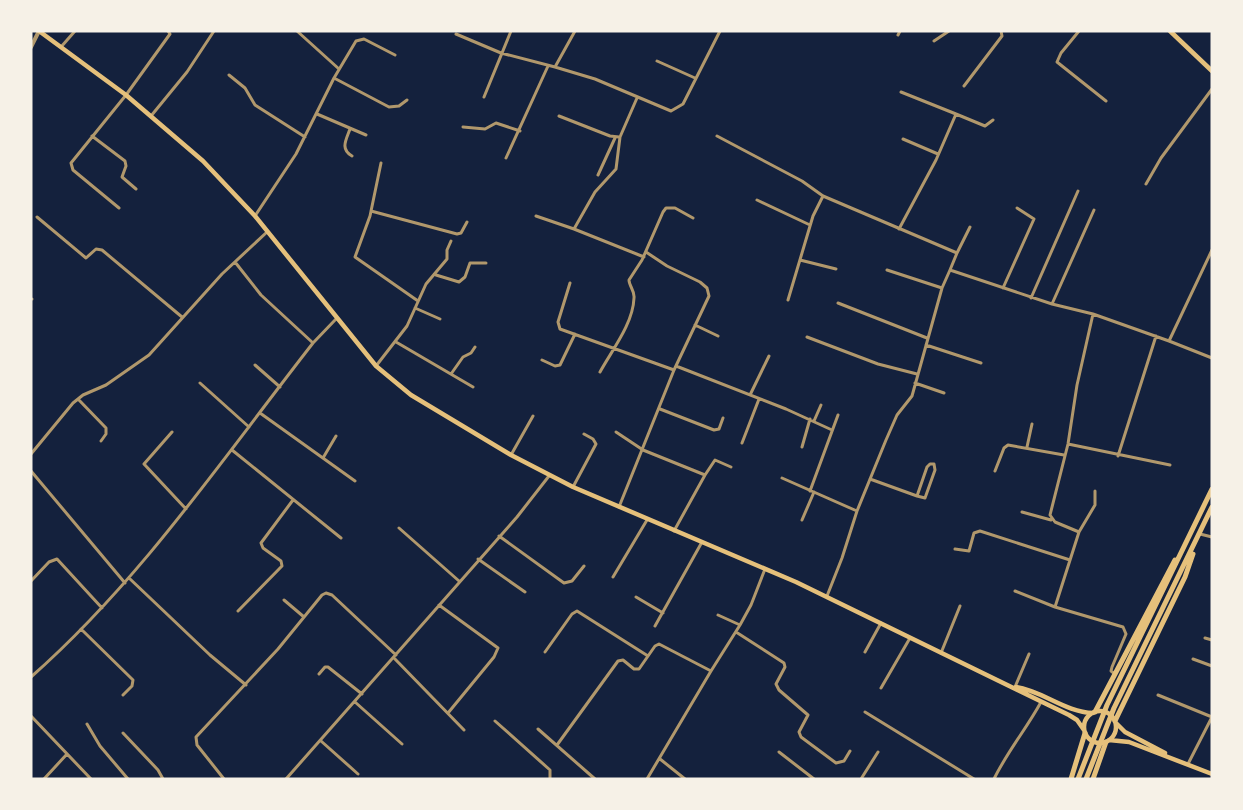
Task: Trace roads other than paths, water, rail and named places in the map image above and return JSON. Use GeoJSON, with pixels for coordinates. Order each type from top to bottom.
{"type":"FeatureCollection","features":[{"type":"Feature","properties":{"kind":"highway"},"geometry":{"type":"LineString","coordinates":[[1078,779],[1107,705],[1212,489]]}},
{"type":"Feature","properties":{"kind":"highway"},"geometry":{"type":"LineString","coordinates":[[1086,779],[1107,724],[1212,507]]}},
{"type":"Feature","properties":{"kind":"highway"},"geometry":{"type":"LineString","coordinates":[[1094,712],[1115,675],[1166,574],[1192,532]]}},
{"type":"Feature","properties":{"kind":"highway"},"geometry":{"type":"LineString","coordinates":[[1116,722],[1185,577],[1199,535]]}},
{"type":"Feature","properties":{"kind":"highway"},"geometry":{"type":"LineString","coordinates":[[1072,779],[1085,731]]}},
{"type":"Feature","properties":{"kind":"highway"},"geometry":{"type":"LineString","coordinates":[[1093,779],[1108,741]]}},
{"type":"Feature","properties":{"kind":"main road"},"geometry":{"type":"LineString","coordinates":[[39,31],[126,95],[203,161],[255,216],[336,319],[376,366],[412,395],[512,455],[573,488],[765,568],[1014,687],[1069,715],[1095,742],[1129,742],[1171,756]]}},
{"type":"Feature","properties":{"kind":"main road"},"geometry":{"type":"LineString","coordinates":[[1170,31],[1212,71]]}},
{"type":"Feature","properties":{"kind":"main road"},"geometry":{"type":"LineString","coordinates":[[1014,687],[1027,688],[1078,711],[1108,712],[1125,732],[1171,756],[1212,774]]}},
{"type":"Feature","properties":{"kind":"main road"},"geometry":{"type":"LineString","coordinates":[[1085,731],[1086,720],[1094,712]]}},
{"type":"Feature","properties":{"kind":"main road"},"geometry":{"type":"LineString","coordinates":[[1108,741],[1114,735],[1116,722]]}},
{"type":"Feature","properties":{"kind":"street"},"geometry":{"type":"LineString","coordinates":[[31,46],[39,31]]}},
{"type":"Feature","properties":{"kind":"street"},"geometry":{"type":"LineString","coordinates":[[62,47],[75,31]]}},
{"type":"Feature","properties":{"kind":"street"},"geometry":{"type":"LineString","coordinates":[[119,208],[71,168],[71,163],[168,40],[170,34],[168,31]]}},
{"type":"Feature","properties":{"kind":"street"},"geometry":{"type":"LineString","coordinates":[[151,116],[187,72],[214,31]]}},
{"type":"Feature","properties":{"kind":"street"},"geometry":{"type":"LineString","coordinates":[[297,31],[339,70]]}},
{"type":"Feature","properties":{"kind":"street"},"geometry":{"type":"LineString","coordinates":[[484,97],[511,31]]}},
{"type":"Feature","properties":{"kind":"street"},"geometry":{"type":"LineString","coordinates":[[556,67],[575,31]]}},
{"type":"Feature","properties":{"kind":"street"},"geometry":{"type":"LineString","coordinates":[[456,34],[501,53],[595,79],[666,110],[674,110],[683,104],[720,31]]}},
{"type":"Feature","properties":{"kind":"street"},"geometry":{"type":"LineString","coordinates":[[934,40],[949,31]]}},
{"type":"Feature","properties":{"kind":"street"},"geometry":{"type":"LineString","coordinates":[[964,86],[1002,36],[1001,31]]}},
{"type":"Feature","properties":{"kind":"street"},"geometry":{"type":"LineString","coordinates":[[1079,31],[1061,53],[1057,59],[1058,62],[1106,101]]}},
{"type":"Feature","properties":{"kind":"street"},"geometry":{"type":"LineString","coordinates":[[255,216],[305,137],[334,78],[359,39],[364,39],[395,55]]}},
{"type":"Feature","properties":{"kind":"street"},"geometry":{"type":"LineString","coordinates":[[657,61],[695,78]]}},
{"type":"Feature","properties":{"kind":"street"},"geometry":{"type":"LineString","coordinates":[[506,158],[520,131],[548,66]]}},
{"type":"Feature","properties":{"kind":"street"},"geometry":{"type":"LineString","coordinates":[[229,75],[245,88],[255,105],[305,137]]}},
{"type":"Feature","properties":{"kind":"street"},"geometry":{"type":"LineString","coordinates":[[334,78],[390,107],[399,106],[407,100]]}},
{"type":"Feature","properties":{"kind":"street"},"geometry":{"type":"LineString","coordinates":[[1146,184],[1161,158],[1212,90]]}},
{"type":"Feature","properties":{"kind":"street"},"geometry":{"type":"LineString","coordinates":[[901,92],[985,126],[993,120]]}},
{"type":"Feature","properties":{"kind":"street"},"geometry":{"type":"LineString","coordinates":[[598,175],[637,98]]}},
{"type":"Feature","properties":{"kind":"street"},"geometry":{"type":"LineString","coordinates":[[317,114],[366,135]]}},
{"type":"Feature","properties":{"kind":"street"},"geometry":{"type":"LineString","coordinates":[[899,230],[956,114]]}},
{"type":"Feature","properties":{"kind":"street"},"geometry":{"type":"LineString","coordinates":[[559,116],[618,137]]}},
{"type":"Feature","properties":{"kind":"street"},"geometry":{"type":"LineString","coordinates":[[463,127],[485,129],[496,123],[520,131]]}},
{"type":"Feature","properties":{"kind":"street"},"geometry":{"type":"LineString","coordinates":[[350,129],[344,146],[352,156]]}},
{"type":"Feature","properties":{"kind":"street"},"geometry":{"type":"LineString","coordinates":[[92,136],[125,161],[126,166],[122,177],[136,189]]}},
{"type":"Feature","properties":{"kind":"street"},"geometry":{"type":"LineString","coordinates":[[717,136],[802,181],[823,196],[899,230],[957,253]]}},
{"type":"Feature","properties":{"kind":"street"},"geometry":{"type":"LineString","coordinates":[[574,229],[595,192],[616,170],[618,137]]}},
{"type":"Feature","properties":{"kind":"street"},"geometry":{"type":"LineString","coordinates":[[903,140],[938,154]]}},
{"type":"Feature","properties":{"kind":"street"},"geometry":{"type":"LineString","coordinates":[[381,162],[372,211],[356,258],[418,301]]}},
{"type":"Feature","properties":{"kind":"street"},"geometry":{"type":"LineString","coordinates":[[1031,298],[1078,191]]}},
{"type":"Feature","properties":{"kind":"street"},"geometry":{"type":"LineString","coordinates":[[788,300],[810,225],[823,196]]}},
{"type":"Feature","properties":{"kind":"street"},"geometry":{"type":"LineString","coordinates":[[758,200],[810,225]]}},
{"type":"Feature","properties":{"kind":"street"},"geometry":{"type":"LineString","coordinates":[[600,372],[623,331],[634,302],[634,293],[629,280],[644,257],[666,208],[675,208],[693,218]]}},
{"type":"Feature","properties":{"kind":"street"},"geometry":{"type":"LineString","coordinates":[[1003,288],[1034,219],[1017,208]]}},
{"type":"Feature","properties":{"kind":"street"},"geometry":{"type":"LineString","coordinates":[[1052,304],[1094,210]]}},
{"type":"Feature","properties":{"kind":"street"},"geometry":{"type":"LineString","coordinates":[[372,211],[455,234],[461,233],[467,222]]}},
{"type":"Feature","properties":{"kind":"street"},"geometry":{"type":"LineString","coordinates":[[536,216],[644,257]]}},
{"type":"Feature","properties":{"kind":"street"},"geometry":{"type":"LineString","coordinates":[[37,217],[86,258],[96,249],[102,250],[182,317]]}},
{"type":"Feature","properties":{"kind":"street"},"geometry":{"type":"LineString","coordinates":[[827,596],[857,511],[897,415],[911,399],[942,288],[970,227]]}},
{"type":"Feature","properties":{"kind":"street"},"geometry":{"type":"LineString","coordinates":[[31,454],[78,399],[106,386],[143,360],[160,344],[182,317],[234,262],[268,232]]}},
{"type":"Feature","properties":{"kind":"street"},"geometry":{"type":"LineString","coordinates":[[376,366],[396,342],[426,284],[436,275],[448,258],[447,250],[450,241]]}},
{"type":"Feature","properties":{"kind":"street"},"geometry":{"type":"LineString","coordinates":[[1169,341],[1212,250]]}},
{"type":"Feature","properties":{"kind":"street"},"geometry":{"type":"LineString","coordinates":[[619,507],[675,368],[708,296],[707,288],[700,282],[667,266],[646,252]]}},
{"type":"Feature","properties":{"kind":"street"},"geometry":{"type":"LineString","coordinates":[[800,260],[836,270]]}},
{"type":"Feature","properties":{"kind":"street"},"geometry":{"type":"LineString","coordinates":[[234,262],[261,294],[313,343]]}},
{"type":"Feature","properties":{"kind":"street"},"geometry":{"type":"LineString","coordinates":[[436,275],[458,282],[465,277],[470,263],[486,263]]}},
{"type":"Feature","properties":{"kind":"street"},"geometry":{"type":"LineString","coordinates":[[887,270],[942,288]]}},
{"type":"Feature","properties":{"kind":"street"},"geometry":{"type":"LineString","coordinates":[[950,270],[1031,298],[1093,314],[1212,358]]}},
{"type":"Feature","properties":{"kind":"street"},"geometry":{"type":"LineString","coordinates":[[570,283],[558,324],[560,329],[750,395],[832,430]]}},
{"type":"Feature","properties":{"kind":"street"},"geometry":{"type":"LineString","coordinates":[[838,303],[927,338]]}},
{"type":"Feature","properties":{"kind":"street"},"geometry":{"type":"LineString","coordinates":[[415,308],[440,319]]}},
{"type":"Feature","properties":{"kind":"street"},"geometry":{"type":"LineString","coordinates":[[1052,520],[1050,515],[1068,444],[1077,386],[1093,314]]}},
{"type":"Feature","properties":{"kind":"street"},"geometry":{"type":"LineString","coordinates":[[32,677],[125,583],[186,509],[313,343],[336,319]]}},
{"type":"Feature","properties":{"kind":"street"},"geometry":{"type":"LineString","coordinates":[[695,324],[718,336]]}},
{"type":"Feature","properties":{"kind":"street"},"geometry":{"type":"LineString","coordinates":[[542,360],[555,366],[560,365],[575,334]]}},
{"type":"Feature","properties":{"kind":"street"},"geometry":{"type":"LineString","coordinates":[[1118,456],[1156,336]]}},
{"type":"Feature","properties":{"kind":"street"},"geometry":{"type":"LineString","coordinates":[[807,337],[878,364],[917,374]]}},
{"type":"Feature","properties":{"kind":"street"},"geometry":{"type":"LineString","coordinates":[[396,342],[473,387]]}},
{"type":"Feature","properties":{"kind":"street"},"geometry":{"type":"LineString","coordinates":[[926,345],[981,363]]}},
{"type":"Feature","properties":{"kind":"street"},"geometry":{"type":"LineString","coordinates":[[451,374],[462,358],[471,353],[475,347]]}},
{"type":"Feature","properties":{"kind":"street"},"geometry":{"type":"LineString","coordinates":[[750,395],[769,356]]}},
{"type":"Feature","properties":{"kind":"street"},"geometry":{"type":"LineString","coordinates":[[254,365],[280,387]]}},
{"type":"Feature","properties":{"kind":"street"},"geometry":{"type":"LineString","coordinates":[[200,383],[249,427]]}},
{"type":"Feature","properties":{"kind":"street"},"geometry":{"type":"LineString","coordinates":[[915,383],[944,393]]}},
{"type":"Feature","properties":{"kind":"street"},"geometry":{"type":"LineString","coordinates":[[78,399],[106,428],[106,434],[101,441]]}},
{"type":"Feature","properties":{"kind":"street"},"geometry":{"type":"LineString","coordinates":[[742,443],[759,399]]}},
{"type":"Feature","properties":{"kind":"street"},"geometry":{"type":"LineString","coordinates":[[802,447],[812,420],[821,405]]}},
{"type":"Feature","properties":{"kind":"street"},"geometry":{"type":"LineString","coordinates":[[660,409],[714,430],[719,428],[723,418]]}},
{"type":"Feature","properties":{"kind":"street"},"geometry":{"type":"LineString","coordinates":[[260,414],[356,482]]}},
{"type":"Feature","properties":{"kind":"street"},"geometry":{"type":"LineString","coordinates":[[802,520],[838,415]]}},
{"type":"Feature","properties":{"kind":"street"},"geometry":{"type":"LineString","coordinates":[[512,455],[533,416]]}},
{"type":"Feature","properties":{"kind":"street"},"geometry":{"type":"LineString","coordinates":[[1027,447],[1032,424]]}},
{"type":"Feature","properties":{"kind":"street"},"geometry":{"type":"LineString","coordinates":[[172,432],[144,464],[186,509]]}},
{"type":"Feature","properties":{"kind":"street"},"geometry":{"type":"LineString","coordinates":[[616,432],[643,450],[705,475]]}},
{"type":"Feature","properties":{"kind":"street"},"geometry":{"type":"LineString","coordinates":[[573,488],[596,444],[593,439],[584,434]]}},
{"type":"Feature","properties":{"kind":"street"},"geometry":{"type":"LineString","coordinates":[[323,458],[336,436]]}},
{"type":"Feature","properties":{"kind":"street"},"geometry":{"type":"LineString","coordinates":[[995,471],[1005,446],[1010,444],[1064,455]]}},
{"type":"Feature","properties":{"kind":"street"},"geometry":{"type":"LineString","coordinates":[[1068,444],[1118,456],[1170,465]]}},
{"type":"Feature","properties":{"kind":"street"},"geometry":{"type":"LineString","coordinates":[[232,450],[341,538]]}},
{"type":"Feature","properties":{"kind":"street"},"geometry":{"type":"LineString","coordinates":[[674,530],[715,460],[731,467]]}},
{"type":"Feature","properties":{"kind":"street"},"geometry":{"type":"LineString","coordinates":[[870,479],[918,496],[924,498],[928,496],[935,470],[934,464],[930,464],[927,467],[918,496]]}},
{"type":"Feature","properties":{"kind":"street"},"geometry":{"type":"LineString","coordinates":[[31,471],[125,583]]}},
{"type":"Feature","properties":{"kind":"street"},"geometry":{"type":"LineString","coordinates":[[286,779],[528,504],[549,476]]}},
{"type":"Feature","properties":{"kind":"street"},"geometry":{"type":"LineString","coordinates":[[782,478],[857,511]]}},
{"type":"Feature","properties":{"kind":"street"},"geometry":{"type":"LineString","coordinates":[[1055,607],[1080,532],[1095,505],[1095,491]]}},
{"type":"Feature","properties":{"kind":"street"},"geometry":{"type":"LineString","coordinates":[[238,611],[282,566],[281,561],[263,548],[262,543],[293,500]]}},
{"type":"Feature","properties":{"kind":"street"},"geometry":{"type":"LineString","coordinates":[[1022,512],[1052,520],[1080,532]]}},
{"type":"Feature","properties":{"kind":"street"},"geometry":{"type":"LineString","coordinates":[[613,577],[647,520]]}},
{"type":"Feature","properties":{"kind":"street"},"geometry":{"type":"LineString","coordinates":[[398,528],[459,581]]}},
{"type":"Feature","properties":{"kind":"street"},"geometry":{"type":"LineString","coordinates":[[956,549],[969,551],[974,534],[980,530],[1070,560]]}},
{"type":"Feature","properties":{"kind":"street"},"geometry":{"type":"LineString","coordinates":[[1199,535],[1212,537]]}},
{"type":"Feature","properties":{"kind":"street"},"geometry":{"type":"LineString","coordinates":[[499,536],[564,583],[572,581],[584,566]]}},
{"type":"Feature","properties":{"kind":"street"},"geometry":{"type":"LineString","coordinates":[[655,626],[702,542]]}},
{"type":"Feature","properties":{"kind":"street"},"geometry":{"type":"LineString","coordinates":[[478,559],[525,592]]}},
{"type":"Feature","properties":{"kind":"street"},"geometry":{"type":"LineString","coordinates":[[31,581],[49,562],[57,560],[102,608]]}},
{"type":"Feature","properties":{"kind":"street"},"geometry":{"type":"LineString","coordinates":[[647,779],[710,671],[740,625],[765,568]]}},
{"type":"Feature","properties":{"kind":"street"},"geometry":{"type":"LineString","coordinates":[[129,578],[210,655],[246,684]]}},
{"type":"Feature","properties":{"kind":"street"},"geometry":{"type":"LineString","coordinates":[[1015,591],[1055,607],[1118,625],[1125,629],[1125,639],[1112,667],[1115,675]]}},
{"type":"Feature","properties":{"kind":"street"},"geometry":{"type":"LineString","coordinates":[[224,779],[197,745],[196,737],[246,684],[321,596],[330,594],[395,657],[464,730]]}},
{"type":"Feature","properties":{"kind":"street"},"geometry":{"type":"LineString","coordinates":[[636,596],[663,613]]}},
{"type":"Feature","properties":{"kind":"street"},"geometry":{"type":"LineString","coordinates":[[284,600],[304,617]]}},
{"type":"Feature","properties":{"kind":"street"},"geometry":{"type":"LineString","coordinates":[[439,606],[498,648],[494,657],[448,713]]}},
{"type":"Feature","properties":{"kind":"street"},"geometry":{"type":"LineString","coordinates":[[941,653],[960,606]]}},
{"type":"Feature","properties":{"kind":"street"},"geometry":{"type":"LineString","coordinates":[[545,652],[572,614],[577,612],[648,656]]}},
{"type":"Feature","properties":{"kind":"street"},"geometry":{"type":"LineString","coordinates":[[718,615],[740,625]]}},
{"type":"Feature","properties":{"kind":"street"},"geometry":{"type":"LineString","coordinates":[[865,652],[882,623]]}},
{"type":"Feature","properties":{"kind":"street"},"geometry":{"type":"LineString","coordinates":[[81,629],[133,680],[133,684],[123,695]]}},
{"type":"Feature","properties":{"kind":"street"},"geometry":{"type":"LineString","coordinates":[[736,632],[784,663],[785,667],[776,684],[778,690],[808,715],[799,732],[801,737],[836,763],[844,761],[850,751]]}},
{"type":"Feature","properties":{"kind":"street"},"geometry":{"type":"LineString","coordinates":[[882,688],[910,638]]}},
{"type":"Feature","properties":{"kind":"street"},"geometry":{"type":"LineString","coordinates":[[1205,638],[1212,640]]}},
{"type":"Feature","properties":{"kind":"street"},"geometry":{"type":"LineString","coordinates":[[557,744],[618,661],[623,660],[638,670],[656,645],[659,644],[710,671]]}},
{"type":"Feature","properties":{"kind":"street"},"geometry":{"type":"LineString","coordinates":[[1014,687],[1029,654]]}},
{"type":"Feature","properties":{"kind":"street"},"geometry":{"type":"LineString","coordinates":[[1193,659],[1212,666]]}},
{"type":"Feature","properties":{"kind":"street"},"geometry":{"type":"LineString","coordinates":[[319,674],[328,667],[362,694]]}},
{"type":"Feature","properties":{"kind":"street"},"geometry":{"type":"LineString","coordinates":[[1158,695],[1212,717],[1188,764]]}},
{"type":"Feature","properties":{"kind":"street"},"geometry":{"type":"LineString","coordinates":[[355,702],[402,744]]}},
{"type":"Feature","properties":{"kind":"street"},"geometry":{"type":"LineString","coordinates":[[994,779],[1003,760],[1030,722],[1041,702]]}},
{"type":"Feature","properties":{"kind":"street"},"geometry":{"type":"LineString","coordinates":[[865,712],[974,779]]}},
{"type":"Feature","properties":{"kind":"street"},"geometry":{"type":"LineString","coordinates":[[31,716],[91,779]]}},
{"type":"Feature","properties":{"kind":"street"},"geometry":{"type":"LineString","coordinates":[[496,721],[550,770],[550,779]]}},
{"type":"Feature","properties":{"kind":"street"},"geometry":{"type":"LineString","coordinates":[[87,724],[100,746],[128,779]]}},
{"type":"Feature","properties":{"kind":"street"},"geometry":{"type":"LineString","coordinates":[[538,729],[595,779]]}},
{"type":"Feature","properties":{"kind":"street"},"geometry":{"type":"LineString","coordinates":[[123,733],[158,770],[162,779]]}},
{"type":"Feature","properties":{"kind":"street"},"geometry":{"type":"LineString","coordinates":[[321,741],[358,774]]}},
{"type":"Feature","properties":{"kind":"street"},"geometry":{"type":"LineString","coordinates":[[779,752],[814,779]]}},
{"type":"Feature","properties":{"kind":"street"},"geometry":{"type":"LineString","coordinates":[[863,778],[878,752]]}},
{"type":"Feature","properties":{"kind":"street"},"geometry":{"type":"LineString","coordinates":[[44,779],[67,754]]}},
{"type":"Feature","properties":{"kind":"street"},"geometry":{"type":"LineString","coordinates":[[660,759],[685,779]]}}]}
